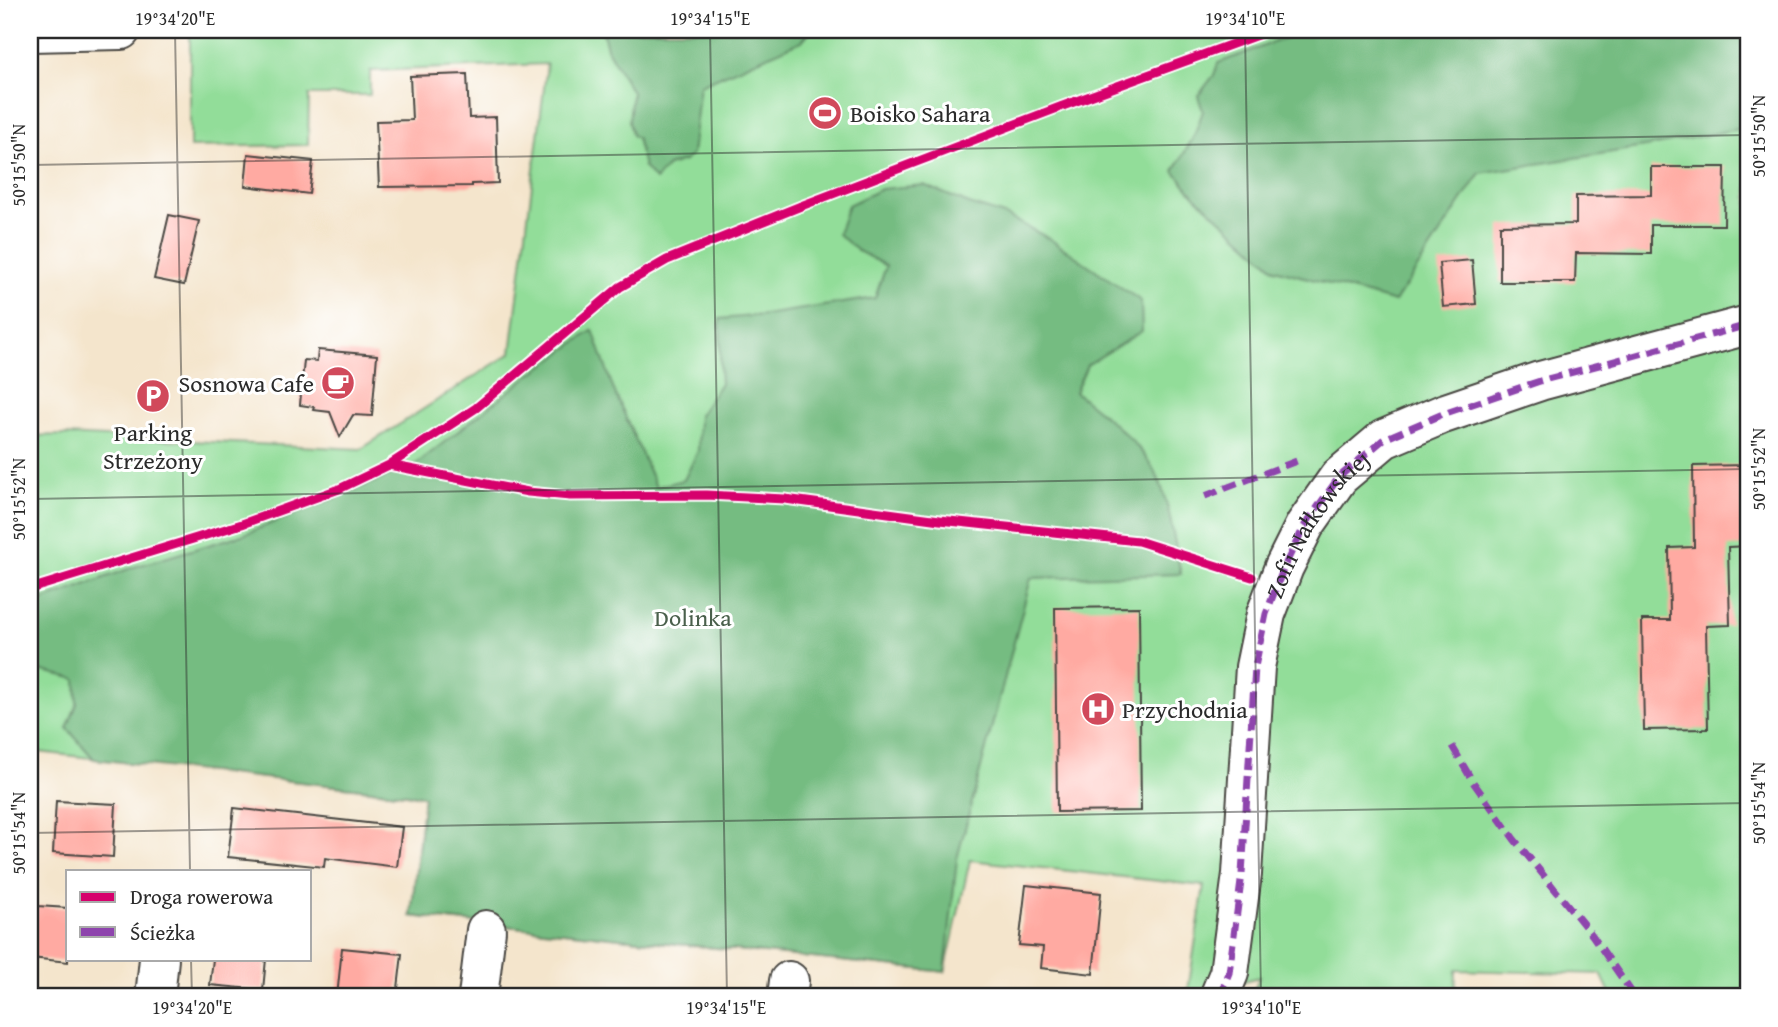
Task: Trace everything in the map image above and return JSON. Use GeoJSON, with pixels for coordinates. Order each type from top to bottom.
{"type":"FeatureCollection","features":[{"type":"Feature","properties":{"kind":"street"},"geometry":{"type":"LineString","coordinates":[[30,32],[121,30]]}},
{"type":"Feature","properties":{"kind":"street","name":"Zofii Nałkowskiej"},"geometry":{"type":"LineString","coordinates":[[1219,997],[1229,973],[1242,874],[1255,667],[1266,614],[1284,567],[1305,525],[1339,477],[1384,439],[1443,414],[1540,381],[1748,325]]}},
{"type":"Feature","properties":{"kind":"street"},"geometry":{"type":"LineString","coordinates":[[478,997],[486,930]]}},
{"type":"Feature","properties":{"kind":"street"},"geometry":{"type":"LineString","coordinates":[[155,997],[159,960]]}},
{"type":"Feature","properties":{"kind":"green space","name":"Dolinka"},"geometry":{"type":"Polygon","coordinates":[[[190,30],[1748,30],[1748,997],[1612,997],[1601,974],[1456,970],[1455,997],[1252,997],[1259,977],[1187,997],[1204,886],[970,860],[945,972],[411,916],[424,796],[30,751],[30,436],[64,435],[361,449],[511,353],[547,64],[370,71],[370,95],[309,95],[308,145],[190,147],[190,30]]]}},
{"type":"Feature","properties":{"kind":"green space"},"geometry":{"type":"Polygon","coordinates":[[[602,30],[811,30],[802,41],[700,85],[692,155],[684,161],[668,166],[655,180],[644,167],[637,138],[632,135],[629,122],[632,92],[608,51],[602,30]]]}},
{"type":"Feature","properties":{"kind":"green space"},"geometry":{"type":"Polygon","coordinates":[[[1307,30],[1748,30],[1748,127],[1651,146],[1480,173],[1395,302],[1275,269],[1195,196],[1174,171],[1194,136],[1203,111],[1198,96],[1214,75],[1218,63],[1307,30]]]}},
{"type":"Feature","properties":{"kind":"green space"},"geometry":{"type":"Polygon","coordinates":[[[924,185],[1007,216],[1050,239],[1141,301],[1142,331],[1087,365],[1075,392],[1126,434],[1156,473],[1168,509],[1181,574],[1031,578],[957,859],[945,972],[411,916],[424,796],[94,759],[67,728],[77,704],[76,679],[30,668],[30,605],[134,567],[245,534],[414,466],[527,377],[593,330],[613,388],[656,487],[684,480],[698,451],[699,415],[721,383],[720,319],[875,298],[886,266],[858,251],[838,234],[848,205],[881,189],[924,185]]]}},
{"type":"Feature","properties":{"kind":"building"},"geometry":{"type":"Polygon","coordinates":[[[467,74],[469,118],[496,117],[498,183],[472,186],[379,187],[376,121],[412,120],[410,76],[467,74]]]}},
{"type":"Feature","properties":{"kind":"building"},"geometry":{"type":"Polygon","coordinates":[[[248,154],[313,161],[309,194],[245,186],[248,154]]]}},
{"type":"Feature","properties":{"kind":"building"},"geometry":{"type":"Polygon","coordinates":[[[1651,167],[1725,167],[1724,225],[1651,225],[1651,254],[1576,253],[1575,282],[1500,282],[1500,225],[1576,224],[1576,196],[1651,195],[1651,167]]]}},
{"type":"Feature","properties":{"kind":"building"},"geometry":{"type":"Polygon","coordinates":[[[169,215],[199,221],[184,285],[154,279],[169,215]]]}},
{"type":"Feature","properties":{"kind":"building"},"geometry":{"type":"Polygon","coordinates":[[[1472,260],[1476,304],[1443,307],[1439,263],[1472,260]]]}},
{"type":"Feature","properties":{"kind":"building","name":"Sosnowa Cafe"},"geometry":{"type":"Polygon","coordinates":[[[318,350],[377,355],[372,416],[353,415],[340,437],[330,412],[300,405],[304,360],[317,361],[318,350]]]}},
{"type":"Feature","properties":{"kind":"building"},"geometry":{"type":"Polygon","coordinates":[[[1748,465],[1748,546],[1728,547],[1730,625],[1706,626],[1708,729],[1644,730],[1642,620],[1670,620],[1669,548],[1694,547],[1693,466],[1748,465]]]}},
{"type":"Feature","properties":{"kind":"building","name":"Przychodnia"},"geometry":{"type":"Polygon","coordinates":[[[1139,607],[1141,811],[1057,812],[1055,608],[1139,607]]]}},
{"type":"Feature","properties":{"kind":"building"},"geometry":{"type":"Polygon","coordinates":[[[56,801],[116,804],[113,857],[53,853],[56,801]]]}},
{"type":"Feature","properties":{"kind":"building"},"geometry":{"type":"Polygon","coordinates":[[[234,808],[402,827],[397,867],[325,858],[324,867],[228,857],[234,808]]]}},
{"type":"Feature","properties":{"kind":"building"},"geometry":{"type":"Polygon","coordinates":[[[1026,885],[1101,893],[1093,974],[1041,968],[1043,947],[1019,945],[1026,885]]]}},
{"type":"Feature","properties":{"kind":"building"},"geometry":{"type":"Polygon","coordinates":[[[37,906],[66,908],[68,962],[31,958],[37,906]]]}},
{"type":"Feature","properties":{"kind":"building"},"geometry":{"type":"Polygon","coordinates":[[[342,948],[402,954],[397,997],[337,997],[342,948]]]}},
{"type":"Feature","properties":{"kind":"building"},"geometry":{"type":"Polygon","coordinates":[[[213,960],[266,960],[263,990],[210,985],[213,960]]]}},
{"type":"Feature","properties":{"kind":"marked path"},"geometry":{"type":"LineString","coordinates":[[30,32],[121,30]]}},
{"type":"Feature","properties":{"kind":"marked path"},"geometry":{"type":"LineString","coordinates":[[1219,997],[1229,973],[1242,874],[1255,667],[1266,614],[1284,567],[1305,525],[1339,477],[1384,439],[1443,414],[1540,381],[1748,325]]}},
{"type":"Feature","properties":{"kind":"marked path"},"geometry":{"type":"LineString","coordinates":[[1205,496],[1302,459]]}},
{"type":"Feature","properties":{"kind":"marked path"},"geometry":{"type":"LineString","coordinates":[[1452,746],[1473,782],[1514,839],[1592,935],[1635,997]]}},
{"type":"Feature","properties":{"kind":"cycle path"},"geometry":{"type":"LineString","coordinates":[[30,589],[242,524],[339,489],[389,465],[476,408],[620,287],[667,260],[1060,107],[1271,30]]}},
{"type":"Feature","properties":{"kind":"cycle path"},"geometry":{"type":"LineString","coordinates":[[389,465],[528,492],[570,496],[706,495],[785,499],[940,520],[1138,541],[1252,577]]}},
{"type":"Feature","properties":{"kind":"place","name":"Boisko Sahara"},"geometry":{"type":"Point","coordinates":[825,113]}},
{"type":"Feature","properties":{"kind":"place","name":"Sosnowa Cafe"},"geometry":{"type":"Point","coordinates":[338,383]}},
{"type":"Feature","properties":{"kind":"place","name":"Parking Strzeżony"},"geometry":{"type":"Point","coordinates":[153,396]}},
{"type":"Feature","properties":{"kind":"place","name":"Przychodnia"},"geometry":{"type":"Point","coordinates":[1098,709]}}]}
